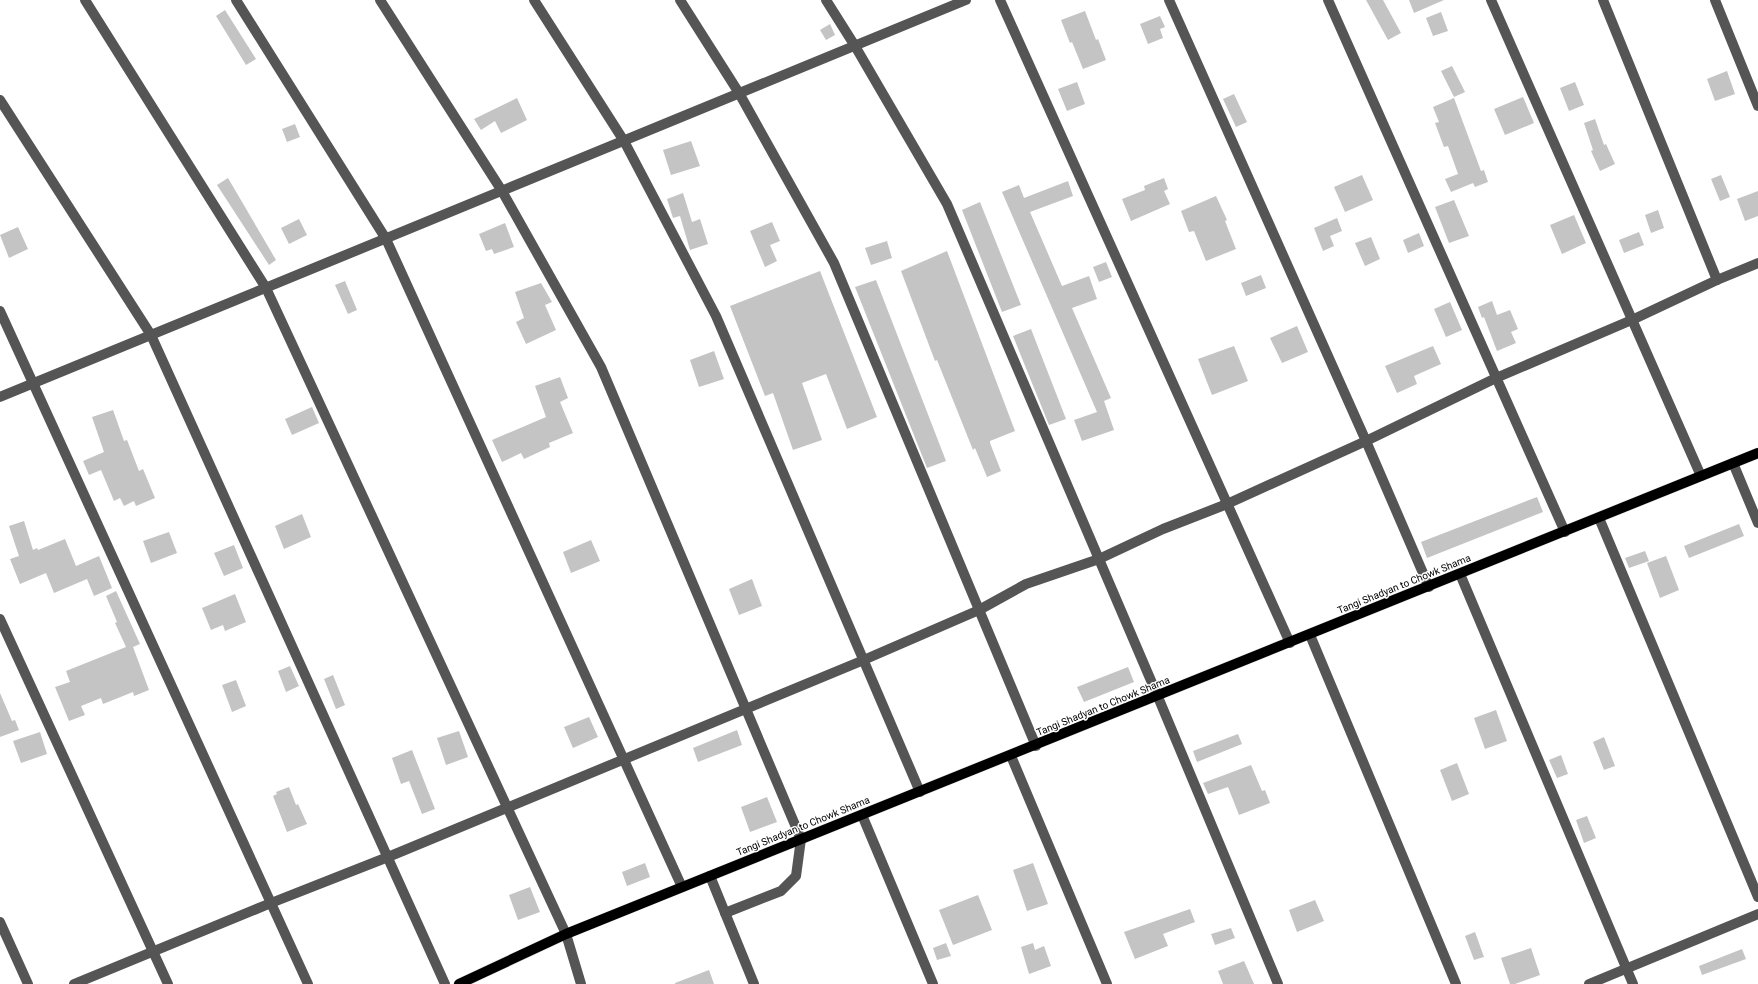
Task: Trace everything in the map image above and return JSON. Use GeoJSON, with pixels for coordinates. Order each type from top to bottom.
{"type":"FeatureCollection","features":[{"type":"Feature","properties":{"kind":"main road","name":"Tangi Shadyan to Chowk Shama"},"geometry":{"type":"LineString","coordinates":[[460,984],[566,934],[1158,697],[1758,453]]}},
{"type":"Feature","properties":{"kind":"street"},"geometry":{"type":"LineString","coordinates":[[85,0],[266,288],[566,934],[581,984]]}},
{"type":"Feature","properties":{"kind":"street"},"geometry":{"type":"LineString","coordinates":[[236,0],[386,239],[682,887]]}},
{"type":"Feature","properties":{"kind":"street"},"geometry":{"type":"LineString","coordinates":[[380,0],[502,191],[601,367],[801,839],[796,876],[781,891],[725,913]]}},
{"type":"Feature","properties":{"kind":"street"},"geometry":{"type":"LineString","coordinates":[[534,0],[624,141],[716,316],[920,792]]}},
{"type":"Feature","properties":{"kind":"street"},"geometry":{"type":"LineString","coordinates":[[680,0],[740,93],[834,263],[1036,746]]}},
{"type":"Feature","properties":{"kind":"street"},"geometry":{"type":"LineString","coordinates":[[826,0],[855,46],[947,204],[1158,697],[1278,984]]}},
{"type":"Feature","properties":{"kind":"street"},"geometry":{"type":"LineString","coordinates":[[0,397],[966,0]]}},
{"type":"Feature","properties":{"kind":"street"},"geometry":{"type":"LineString","coordinates":[[1000,0],[1290,643]]}},
{"type":"Feature","properties":{"kind":"street"},"geometry":{"type":"LineString","coordinates":[[1169,0],[1366,441],[1429,587]]}},
{"type":"Feature","properties":{"kind":"street"},"geometry":{"type":"LineString","coordinates":[[1328,0],[1565,532]]}},
{"type":"Feature","properties":{"kind":"street"},"geometry":{"type":"LineString","coordinates":[[1491,0],[1701,476]]}},
{"type":"Feature","properties":{"kind":"street"},"geometry":{"type":"LineString","coordinates":[[1603,0],[1717,280]]}},
{"type":"Feature","properties":{"kind":"street"},"geometry":{"type":"LineString","coordinates":[[1715,0],[1758,106]]}},
{"type":"Feature","properties":{"kind":"street"},"geometry":{"type":"LineString","coordinates":[[0,100],[151,335],[445,984]]}},
{"type":"Feature","properties":{"kind":"street"},"geometry":{"type":"LineString","coordinates":[[74,984],[271,902],[388,858],[624,758],[864,659],[979,610],[1026,584],[1099,559],[1163,529],[1227,504],[1366,441],[1496,378],[1758,263]]}},
{"type":"Feature","properties":{"kind":"street"},"geometry":{"type":"LineString","coordinates":[[0,311],[308,984]]}},
{"type":"Feature","properties":{"kind":"street"},"geometry":{"type":"LineString","coordinates":[[1733,463],[1758,523]]}},
{"type":"Feature","properties":{"kind":"street"},"geometry":{"type":"LineString","coordinates":[[1599,518],[1758,897]]}},
{"type":"Feature","properties":{"kind":"street"},"geometry":{"type":"LineString","coordinates":[[1460,574],[1633,984]]}},
{"type":"Feature","properties":{"kind":"street"},"geometry":{"type":"LineString","coordinates":[[0,619],[168,984]]}},
{"type":"Feature","properties":{"kind":"street"},"geometry":{"type":"LineString","coordinates":[[1310,635],[1456,984]]}},
{"type":"Feature","properties":{"kind":"street"},"geometry":{"type":"LineString","coordinates":[[1011,756],[1107,984]]}},
{"type":"Feature","properties":{"kind":"street"},"geometry":{"type":"LineString","coordinates":[[862,815],[933,984]]}},
{"type":"Feature","properties":{"kind":"street"},"geometry":{"type":"LineString","coordinates":[[710,876],[754,984]]}},
{"type":"Feature","properties":{"kind":"street"},"geometry":{"type":"LineString","coordinates":[[1589,984],[1758,914]]}},
{"type":"Feature","properties":{"kind":"street"},"geometry":{"type":"LineString","coordinates":[[0,922],[28,984]]}},
{"type":"Feature","properties":{"kind":"building"},"geometry":{"type":"Polygon","coordinates":[[[1366,0],[1383,0],[1401,33],[1388,40],[1366,0]]]}},
{"type":"Feature","properties":{"kind":"building"},"geometry":{"type":"Polygon","coordinates":[[[1409,0],[1444,0],[1414,13],[1409,0]]]}},
{"type":"Feature","properties":{"kind":"building"},"geometry":{"type":"Polygon","coordinates":[[[225,10],[256,59],[246,65],[216,16],[225,10]]]}},
{"type":"Feature","properties":{"kind":"building"},"geometry":{"type":"Polygon","coordinates":[[[1085,11],[1096,40],[1098,39],[1106,60],[1083,69],[1072,42],[1070,43],[1061,20],[1085,11]]]}},
{"type":"Feature","properties":{"kind":"building"},"geometry":{"type":"Polygon","coordinates":[[[1441,12],[1448,31],[1433,36],[1426,18],[1441,12]]]}},
{"type":"Feature","properties":{"kind":"building"},"geometry":{"type":"Polygon","coordinates":[[[1160,16],[1165,27],[1160,29],[1163,38],[1148,44],[1140,24],[1160,16]]]}},
{"type":"Feature","properties":{"kind":"building"},"geometry":{"type":"Polygon","coordinates":[[[830,24],[835,35],[826,40],[820,30],[830,24]]]}},
{"type":"Feature","properties":{"kind":"building"},"geometry":{"type":"Polygon","coordinates":[[[1452,66],[1465,92],[1454,97],[1441,71],[1452,66]]]}},
{"type":"Feature","properties":{"kind":"building"},"geometry":{"type":"Polygon","coordinates":[[[1727,71],[1735,94],[1715,101],[1707,79],[1727,71]]]}},
{"type":"Feature","properties":{"kind":"building"},"geometry":{"type":"Polygon","coordinates":[[[1077,82],[1085,104],[1067,111],[1058,89],[1077,82]]]}},
{"type":"Feature","properties":{"kind":"building"},"geometry":{"type":"Polygon","coordinates":[[[1575,82],[1584,105],[1569,111],[1560,88],[1575,82]]]}},
{"type":"Feature","properties":{"kind":"building"},"geometry":{"type":"Polygon","coordinates":[[[1234,94],[1247,122],[1236,127],[1223,99],[1234,94]]]}},
{"type":"Feature","properties":{"kind":"building"},"geometry":{"type":"Polygon","coordinates":[[[1523,97],[1534,123],[1505,135],[1494,109],[1523,97]]]}},
{"type":"Feature","properties":{"kind":"building"},"geometry":{"type":"Polygon","coordinates":[[[517,98],[527,120],[501,133],[495,121],[481,130],[474,119],[517,98]]]}},
{"type":"Feature","properties":{"kind":"building"},"geometry":{"type":"Polygon","coordinates":[[[1454,98],[1481,171],[1484,170],[1488,182],[1475,187],[1473,183],[1451,192],[1445,179],[1458,174],[1448,146],[1444,147],[1435,123],[1439,122],[1433,107],[1454,98]]]}},
{"type":"Feature","properties":{"kind":"building"},"geometry":{"type":"Polygon","coordinates":[[[1595,119],[1604,145],[1606,144],[1615,164],[1600,171],[1591,151],[1593,150],[1584,123],[1595,119]]]}},
{"type":"Feature","properties":{"kind":"building"},"geometry":{"type":"Polygon","coordinates":[[[295,124],[300,137],[287,142],[282,129],[295,124]]]}},
{"type":"Feature","properties":{"kind":"building"},"geometry":{"type":"Polygon","coordinates":[[[691,141],[700,166],[671,175],[663,150],[691,141]]]}},
{"type":"Feature","properties":{"kind":"building"},"geometry":{"type":"Polygon","coordinates":[[[1362,175],[1373,200],[1345,212],[1334,187],[1362,175]]]}},
{"type":"Feature","properties":{"kind":"building"},"geometry":{"type":"Polygon","coordinates":[[[1721,175],[1730,197],[1720,201],[1711,179],[1721,175]]]}},
{"type":"Feature","properties":{"kind":"building"},"geometry":{"type":"Polygon","coordinates":[[[228,178],[276,260],[269,265],[217,185],[228,178]]]}},
{"type":"Feature","properties":{"kind":"building"},"geometry":{"type":"Polygon","coordinates":[[[1164,178],[1168,189],[1164,191],[1170,204],[1131,221],[1122,199],[1145,190],[1144,186],[1164,178]]]}},
{"type":"Feature","properties":{"kind":"building"},"geometry":{"type":"Polygon","coordinates":[[[1068,181],[1073,196],[1030,212],[1062,286],[1089,276],[1097,299],[1072,308],[1111,398],[1104,401],[1114,430],[1082,441],[1074,420],[1097,412],[1002,192],[1019,185],[1024,198],[1068,181]]]}},
{"type":"Feature","properties":{"kind":"building"},"geometry":{"type":"Polygon","coordinates":[[[1758,191],[1758,216],[1745,221],[1737,199],[1758,191]]]}},
{"type":"Feature","properties":{"kind":"building"},"geometry":{"type":"Polygon","coordinates":[[[683,193],[692,222],[700,219],[708,244],[690,250],[680,216],[673,218],[667,199],[683,193]]]}},
{"type":"Feature","properties":{"kind":"building"},"geometry":{"type":"Polygon","coordinates":[[[1216,196],[1227,220],[1225,221],[1236,249],[1206,261],[1194,231],[1189,232],[1181,211],[1216,196]]]}},
{"type":"Feature","properties":{"kind":"building"},"geometry":{"type":"Polygon","coordinates":[[[1454,200],[1469,236],[1449,243],[1435,207],[1454,200]]]}},
{"type":"Feature","properties":{"kind":"building"},"geometry":{"type":"Polygon","coordinates":[[[980,202],[1021,305],[1002,312],[962,210],[980,202]]]}},
{"type":"Feature","properties":{"kind":"building"},"geometry":{"type":"Polygon","coordinates":[[[1658,210],[1664,228],[1651,233],[1645,215],[1658,210]]]}},
{"type":"Feature","properties":{"kind":"building"},"geometry":{"type":"Polygon","coordinates":[[[1574,215],[1586,243],[1562,254],[1550,225],[1574,215]]]}},
{"type":"Feature","properties":{"kind":"building"},"geometry":{"type":"Polygon","coordinates":[[[1337,218],[1342,231],[1330,236],[1334,246],[1323,251],[1314,228],[1337,218]]]}},
{"type":"Feature","properties":{"kind":"building"},"geometry":{"type":"Polygon","coordinates":[[[299,219],[307,235],[289,244],[281,228],[299,219]]]}},
{"type":"Feature","properties":{"kind":"building"},"geometry":{"type":"Polygon","coordinates":[[[772,222],[780,241],[770,245],[777,261],[765,267],[750,231],[772,222]]]}},
{"type":"Feature","properties":{"kind":"building"},"geometry":{"type":"Polygon","coordinates":[[[505,223],[514,247],[494,254],[492,249],[486,251],[479,234],[505,223]]]}},
{"type":"Feature","properties":{"kind":"building"},"geometry":{"type":"Polygon","coordinates":[[[18,227],[28,249],[9,258],[0,235],[18,227]]]}},
{"type":"Feature","properties":{"kind":"building"},"geometry":{"type":"Polygon","coordinates":[[[1639,232],[1644,245],[1624,253],[1619,240],[1639,232]]]}},
{"type":"Feature","properties":{"kind":"building"},"geometry":{"type":"Polygon","coordinates":[[[1419,233],[1424,246],[1408,253],[1403,240],[1419,233]]]}},
{"type":"Feature","properties":{"kind":"building"},"geometry":{"type":"Polygon","coordinates":[[[1371,237],[1380,259],[1365,266],[1355,243],[1371,237]]]}},
{"type":"Feature","properties":{"kind":"building"},"geometry":{"type":"Polygon","coordinates":[[[887,241],[892,258],[871,265],[865,248],[887,241]]]}},
{"type":"Feature","properties":{"kind":"building"},"geometry":{"type":"Polygon","coordinates":[[[947,251],[1015,431],[990,441],[1001,471],[987,477],[975,448],[973,450],[937,360],[935,361],[901,271],[947,251]]]}},
{"type":"Feature","properties":{"kind":"building"},"geometry":{"type":"Polygon","coordinates":[[[1106,262],[1112,277],[1099,282],[1093,267],[1106,262]]]}},
{"type":"Feature","properties":{"kind":"building"},"geometry":{"type":"Polygon","coordinates":[[[820,271],[877,417],[847,429],[826,374],[802,383],[822,440],[793,450],[773,393],[765,396],[730,306],[820,271]]]}},
{"type":"Feature","properties":{"kind":"building"},"geometry":{"type":"Polygon","coordinates":[[[1261,275],[1266,288],[1246,296],[1241,283],[1261,275]]]}},
{"type":"Feature","properties":{"kind":"building"},"geometry":{"type":"Polygon","coordinates":[[[876,280],[946,461],[927,468],[855,287],[876,280]]]}},
{"type":"Feature","properties":{"kind":"building"},"geometry":{"type":"Polygon","coordinates":[[[345,281],[357,310],[348,314],[335,285],[345,281]]]}},
{"type":"Feature","properties":{"kind":"building"},"geometry":{"type":"Polygon","coordinates":[[[541,283],[552,302],[545,305],[556,330],[526,344],[516,322],[524,318],[515,292],[541,283]]]}},
{"type":"Feature","properties":{"kind":"building"},"geometry":{"type":"Polygon","coordinates":[[[1492,301],[1497,315],[1510,310],[1518,329],[1511,332],[1516,343],[1497,351],[1484,317],[1482,318],[1478,307],[1492,301]]]}},
{"type":"Feature","properties":{"kind":"building"},"geometry":{"type":"Polygon","coordinates":[[[1450,302],[1462,330],[1446,337],[1434,309],[1450,302]]]}},
{"type":"Feature","properties":{"kind":"building"},"geometry":{"type":"Polygon","coordinates":[[[1297,326],[1308,352],[1282,363],[1270,338],[1297,326]]]}},
{"type":"Feature","properties":{"kind":"building"},"geometry":{"type":"Polygon","coordinates":[[[1031,329],[1066,419],[1049,425],[1013,336],[1031,329]]]}},
{"type":"Feature","properties":{"kind":"building"},"geometry":{"type":"Polygon","coordinates":[[[1234,346],[1248,381],[1212,395],[1198,359],[1234,346]]]}},
{"type":"Feature","properties":{"kind":"building"},"geometry":{"type":"Polygon","coordinates":[[[1433,346],[1441,364],[1414,376],[1417,384],[1397,393],[1385,366],[1433,346]]]}},
{"type":"Feature","properties":{"kind":"building"},"geometry":{"type":"Polygon","coordinates":[[[714,351],[724,379],[699,387],[690,360],[714,351]]]}},
{"type":"Feature","properties":{"kind":"building"},"geometry":{"type":"Polygon","coordinates":[[[560,377],[568,398],[560,402],[573,433],[549,443],[550,447],[524,459],[521,453],[502,462],[492,440],[546,417],[535,386],[560,377]]]}},
{"type":"Feature","properties":{"kind":"building"},"geometry":{"type":"Polygon","coordinates":[[[312,407],[319,423],[292,435],[285,419],[312,407]]]}},
{"type":"Feature","properties":{"kind":"building"},"geometry":{"type":"Polygon","coordinates":[[[113,410],[124,441],[127,440],[139,471],[143,469],[155,498],[136,506],[134,501],[124,506],[120,498],[114,501],[101,470],[89,475],[83,461],[104,452],[92,417],[113,410]]]}},
{"type":"Feature","properties":{"kind":"building"},"geometry":{"type":"Polygon","coordinates":[[[1537,497],[1543,512],[1427,558],[1421,542],[1537,497]]]}},
{"type":"Feature","properties":{"kind":"building"},"geometry":{"type":"Polygon","coordinates":[[[302,514],[311,537],[284,549],[275,526],[302,514]]]}},
{"type":"Feature","properties":{"kind":"building"},"geometry":{"type":"Polygon","coordinates":[[[24,521],[33,550],[37,548],[38,550],[65,539],[76,566],[99,556],[112,588],[94,596],[87,579],[54,593],[46,573],[20,584],[10,559],[19,556],[9,526],[24,521]]]}},
{"type":"Feature","properties":{"kind":"building"},"geometry":{"type":"Polygon","coordinates":[[[1739,524],[1744,536],[1689,558],[1684,546],[1739,524]]]}},
{"type":"Feature","properties":{"kind":"building"},"geometry":{"type":"Polygon","coordinates":[[[169,532],[177,553],[151,563],[143,541],[169,532]]]}},
{"type":"Feature","properties":{"kind":"building"},"geometry":{"type":"Polygon","coordinates":[[[591,540],[600,561],[571,573],[563,552],[591,540]]]}},
{"type":"Feature","properties":{"kind":"building"},"geometry":{"type":"Polygon","coordinates":[[[234,545],[243,568],[224,576],[214,553],[234,545]]]}},
{"type":"Feature","properties":{"kind":"building"},"geometry":{"type":"Polygon","coordinates":[[[1645,551],[1649,561],[1629,568],[1625,558],[1645,551]]]}},
{"type":"Feature","properties":{"kind":"building"},"geometry":{"type":"Polygon","coordinates":[[[1666,556],[1679,590],[1660,598],[1647,563],[1666,556]]]}},
{"type":"Feature","properties":{"kind":"building"},"geometry":{"type":"Polygon","coordinates":[[[752,579],[762,606],[739,615],[729,589],[752,579]]]}},
{"type":"Feature","properties":{"kind":"building"},"geometry":{"type":"Polygon","coordinates":[[[116,591],[140,644],[133,647],[149,690],[134,696],[133,692],[103,704],[101,698],[81,706],[85,715],[69,721],[55,687],[70,682],[66,671],[126,647],[115,623],[117,622],[106,596],[116,591]]]}},
{"type":"Feature","properties":{"kind":"building"},"geometry":{"type":"Polygon","coordinates":[[[235,594],[246,622],[225,631],[223,625],[211,630],[202,608],[235,594]]]}},
{"type":"Feature","properties":{"kind":"building"},"geometry":{"type":"Polygon","coordinates":[[[290,666],[299,686],[286,692],[278,671],[290,666]]]}},
{"type":"Feature","properties":{"kind":"building"},"geometry":{"type":"Polygon","coordinates":[[[1128,667],[1134,682],[1084,702],[1077,687],[1128,667]]]}},
{"type":"Feature","properties":{"kind":"building"},"geometry":{"type":"Polygon","coordinates":[[[333,675],[345,705],[336,709],[324,679],[333,675]]]}},
{"type":"Feature","properties":{"kind":"building"},"geometry":{"type":"Polygon","coordinates":[[[236,680],[246,706],[232,712],[222,685],[236,680]]]}},
{"type":"Feature","properties":{"kind":"building"},"geometry":{"type":"Polygon","coordinates":[[[0,693],[12,721],[15,720],[19,730],[0,737],[0,693]]]}},
{"type":"Feature","properties":{"kind":"building"},"geometry":{"type":"Polygon","coordinates":[[[1496,710],[1507,741],[1485,749],[1474,718],[1496,710]]]}},
{"type":"Feature","properties":{"kind":"building"},"geometry":{"type":"Polygon","coordinates":[[[589,717],[598,737],[573,748],[564,727],[589,717]]]}},
{"type":"Feature","properties":{"kind":"building"},"geometry":{"type":"Polygon","coordinates":[[[737,730],[742,745],[698,762],[693,748],[737,730]]]}},
{"type":"Feature","properties":{"kind":"building"},"geometry":{"type":"Polygon","coordinates":[[[459,731],[468,757],[446,765],[437,738],[459,731]]]}},
{"type":"Feature","properties":{"kind":"building"},"geometry":{"type":"Polygon","coordinates":[[[40,732],[47,754],[21,763],[13,741],[40,732]]]}},
{"type":"Feature","properties":{"kind":"building"},"geometry":{"type":"Polygon","coordinates":[[[1238,734],[1242,744],[1197,762],[1193,751],[1238,734]]]}},
{"type":"Feature","properties":{"kind":"building"},"geometry":{"type":"Polygon","coordinates":[[[1604,737],[1615,766],[1604,770],[1593,742],[1604,737]]]}},
{"type":"Feature","properties":{"kind":"building"},"geometry":{"type":"Polygon","coordinates":[[[412,750],[435,809],[422,814],[409,781],[401,784],[392,758],[412,750]]]}},
{"type":"Feature","properties":{"kind":"building"},"geometry":{"type":"Polygon","coordinates":[[[1561,755],[1568,774],[1557,778],[1549,760],[1561,755]]]}},
{"type":"Feature","properties":{"kind":"building"},"geometry":{"type":"Polygon","coordinates":[[[1457,763],[1469,794],[1452,801],[1440,770],[1457,763]]]}},
{"type":"Feature","properties":{"kind":"building"},"geometry":{"type":"Polygon","coordinates":[[[1251,765],[1262,791],[1265,790],[1270,803],[1239,815],[1228,787],[1208,794],[1203,783],[1251,765]]]}},
{"type":"Feature","properties":{"kind":"building"},"geometry":{"type":"Polygon","coordinates":[[[289,787],[296,805],[298,804],[307,824],[287,832],[273,796],[277,794],[276,792],[289,787]]]}},
{"type":"Feature","properties":{"kind":"building"},"geometry":{"type":"Polygon","coordinates":[[[767,797],[777,822],[750,832],[741,807],[767,797]]]}},
{"type":"Feature","properties":{"kind":"building"},"geometry":{"type":"Polygon","coordinates":[[[1587,816],[1596,838],[1584,843],[1576,820],[1587,816]]]}},
{"type":"Feature","properties":{"kind":"building"},"geometry":{"type":"Polygon","coordinates":[[[645,863],[650,877],[627,886],[622,872],[645,863]]]}},
{"type":"Feature","properties":{"kind":"building"},"geometry":{"type":"Polygon","coordinates":[[[1033,863],[1048,904],[1027,911],[1013,870],[1033,863]]]}},
{"type":"Feature","properties":{"kind":"building"},"geometry":{"type":"Polygon","coordinates":[[[530,887],[540,912],[518,920],[509,895],[530,887]]]}},
{"type":"Feature","properties":{"kind":"building"},"geometry":{"type":"Polygon","coordinates":[[[978,895],[992,930],[953,945],[939,910],[978,895]]]}},
{"type":"Feature","properties":{"kind":"building"},"geometry":{"type":"Polygon","coordinates":[[[1315,900],[1324,921],[1297,932],[1289,910],[1315,900]]]}},
{"type":"Feature","properties":{"kind":"building"},"geometry":{"type":"Polygon","coordinates":[[[1190,909],[1195,922],[1163,934],[1168,946],[1135,959],[1124,932],[1190,909]]]}},
{"type":"Feature","properties":{"kind":"building"},"geometry":{"type":"Polygon","coordinates":[[[1231,928],[1235,938],[1215,945],[1211,934],[1231,928]]]}},
{"type":"Feature","properties":{"kind":"building"},"geometry":{"type":"Polygon","coordinates":[[[1475,932],[1484,957],[1474,960],[1465,936],[1475,932]]]}},
{"type":"Feature","properties":{"kind":"building"},"geometry":{"type":"Polygon","coordinates":[[[946,943],[951,956],[937,960],[933,948],[946,943]]]}},
{"type":"Feature","properties":{"kind":"building"},"geometry":{"type":"Polygon","coordinates":[[[1033,943],[1035,950],[1044,946],[1051,966],[1029,974],[1021,947],[1033,943]]]}},
{"type":"Feature","properties":{"kind":"building"},"geometry":{"type":"Polygon","coordinates":[[[1531,948],[1540,975],[1515,984],[1510,984],[1501,958],[1531,948]]]}},
{"type":"Feature","properties":{"kind":"building"},"geometry":{"type":"Polygon","coordinates":[[[1742,949],[1746,959],[1702,975],[1699,966],[1742,949]]]}},
{"type":"Feature","properties":{"kind":"building"},"geometry":{"type":"Polygon","coordinates":[[[1244,961],[1254,984],[1223,984],[1218,971],[1244,961]]]}},
{"type":"Feature","properties":{"kind":"building"},"geometry":{"type":"Polygon","coordinates":[[[709,970],[714,984],[675,984],[675,983],[709,970]]]}}]}
